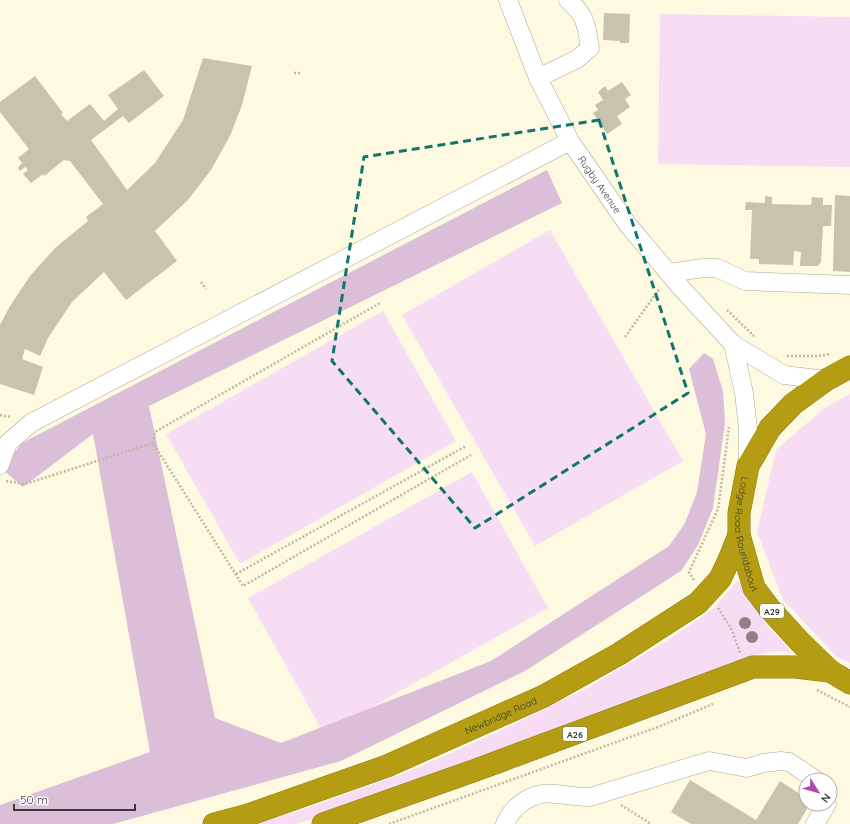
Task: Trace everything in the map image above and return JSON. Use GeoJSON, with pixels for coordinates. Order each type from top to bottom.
{"type":"FeatureCollection","features":[{"type":"Feature","properties":{"kind":"highway","name":"Lodge Road Roundabout"},"geometry":{"type":"LineString","coordinates":[[843,360],[826,380],[794,404],[770,428],[748,466],[739,513],[739,535],[754,588],[770,608],[830,672],[850,683]]}},
{"type":"Feature","properties":{"kind":"highway","name":"Newbridge Road"},"geometry":{"type":"LineString","coordinates":[[214,824],[248,815],[387,766],[544,696],[619,654],[698,602],[720,579],[739,535]]}},
{"type":"Feature","properties":{"kind":"highway","name":"A26"},"geometry":{"type":"LineString","coordinates":[[323,824],[476,770],[753,666],[795,667],[830,672]]}},
{"type":"Feature","properties":{"kind":"street","name":"Rugby Avenue"},"geometry":{"type":"LineString","coordinates":[[508,0],[538,78],[570,141],[665,279],[733,344],[784,375],[826,380]]}},
{"type":"Feature","properties":{"kind":"street"},"geometry":{"type":"LineString","coordinates":[[538,78],[577,59],[590,48],[585,19],[575,6],[568,0]]}},
{"type":"Feature","properties":{"kind":"street"},"geometry":{"type":"LineString","coordinates":[[0,465],[8,443],[31,423],[570,141]]}},
{"type":"Feature","properties":{"kind":"street"},"geometry":{"type":"LineString","coordinates":[[665,279],[703,268],[717,268],[745,281],[850,285]]}},
{"type":"Feature","properties":{"kind":"street","name":"Rugby Avenue"},"geometry":{"type":"LineString","coordinates":[[733,344],[744,393],[748,429],[748,466]]}},
{"type":"Feature","properties":{"kind":"street"},"geometry":{"type":"LineString","coordinates":[[505,824],[514,809],[525,800],[542,794],[554,793],[575,797],[590,797],[709,761],[748,768],[763,763],[781,761],[789,762],[804,772]]}},
{"type":"Feature","properties":{"kind":"street"},"geometry":{"type":"LineString","coordinates":[[815,824],[822,812]]}},
{"type":"Feature","properties":{"kind":"path"},"geometry":{"type":"LineString","coordinates":[[294,73],[300,73]]}},
{"type":"Feature","properties":{"kind":"path"},"geometry":{"type":"LineString","coordinates":[[625,337],[665,279]]}},
{"type":"Feature","properties":{"kind":"path"},"geometry":{"type":"LineString","coordinates":[[201,282],[206,289]]}},
{"type":"Feature","properties":{"kind":"path"},"geometry":{"type":"LineString","coordinates":[[380,303],[155,432],[153,443],[243,586],[471,455]]}},
{"type":"Feature","properties":{"kind":"path"},"geometry":{"type":"LineString","coordinates":[[725,309],[758,339]]}},
{"type":"Feature","properties":{"kind":"path"},"geometry":{"type":"LineString","coordinates":[[782,354],[789,357],[829,355],[843,360]]}},
{"type":"Feature","properties":{"kind":"path"},"geometry":{"type":"LineString","coordinates":[[0,415],[16,418]]}},
{"type":"Feature","properties":{"kind":"path"},"geometry":{"type":"LineString","coordinates":[[690,572],[718,509],[730,424]]}},
{"type":"Feature","properties":{"kind":"path"},"geometry":{"type":"LineString","coordinates":[[0,480],[25,484],[153,443]]}},
{"type":"Feature","properties":{"kind":"path"},"geometry":{"type":"LineString","coordinates":[[236,574],[466,446]]}},
{"type":"Feature","properties":{"kind":"path"},"geometry":{"type":"LineString","coordinates":[[717,607],[732,630],[742,658]]}},
{"type":"Feature","properties":{"kind":"path"},"geometry":{"type":"LineString","coordinates":[[811,688],[850,707]]}},
{"type":"Feature","properties":{"kind":"path"},"geometry":{"type":"LineString","coordinates":[[389,824],[658,726],[716,703]]}},
{"type":"Feature","properties":{"kind":"path"},"geometry":{"type":"LineString","coordinates":[[602,794],[651,824]]}},
{"type":"Feature","properties":{"kind":"highlighted area"},"geometry":{"type":"Polygon","coordinates":[[[599,120],[688,393],[475,528],[332,361],[364,157],[599,120]]]}},
{"type":"Feature","properties":{"kind":"shaded area"},"geometry":{"type":"Polygon","coordinates":[[[660,14],[850,17],[850,167],[658,164],[660,14]]]}},
{"type":"Feature","properties":{"kind":"shaded area"},"geometry":{"type":"Polygon","coordinates":[[[547,170],[562,203],[149,406],[215,718],[281,743],[491,661],[669,546],[685,523],[697,492],[706,434],[689,369],[704,353],[713,359],[723,391],[725,423],[713,508],[698,545],[681,571],[525,671],[341,761],[113,824],[0,824],[0,805],[150,752],[93,434],[23,487],[2,469],[22,443],[547,170]]]}},
{"type":"Feature","properties":{"kind":"shaded area"},"geometry":{"type":"Polygon","coordinates":[[[550,230],[683,461],[535,546],[402,315],[550,230]]]}},
{"type":"Feature","properties":{"kind":"shaded area"},"geometry":{"type":"Polygon","coordinates":[[[383,311],[456,441],[240,564],[166,434],[383,311]]]}},
{"type":"Feature","properties":{"kind":"shaded area"},"geometry":{"type":"Polygon","coordinates":[[[850,394],[850,663],[837,657],[783,600],[757,532],[776,450],[823,409],[850,394]]]}},
{"type":"Feature","properties":{"kind":"shaded area"},"geometry":{"type":"Polygon","coordinates":[[[472,472],[548,608],[324,734],[248,598],[472,472]]]}},
{"type":"Feature","properties":{"kind":"shaded area"},"geometry":{"type":"Polygon","coordinates":[[[738,580],[750,603],[793,654],[787,652],[775,652],[764,653],[746,658],[356,805],[296,824],[255,824],[296,812],[410,771],[502,730],[589,687],[668,640],[713,609],[738,580]]]}},
{"type":"Feature","properties":{"kind":"building"},"geometry":{"type":"Polygon","coordinates":[[[604,13],[630,14],[629,43],[603,40],[604,13]]]}},
{"type":"Feature","properties":{"kind":"building"},"geometry":{"type":"Polygon","coordinates":[[[203,58],[252,66],[242,105],[230,136],[211,170],[188,200],[155,231],[177,261],[126,300],[104,272],[72,302],[48,338],[40,356],[25,349],[22,359],[43,367],[34,395],[0,384],[0,325],[10,306],[30,276],[55,248],[88,221],[86,217],[103,204],[70,161],[64,160],[44,176],[43,174],[31,183],[23,174],[28,170],[25,167],[20,171],[18,168],[22,163],[18,158],[29,149],[0,112],[0,102],[35,76],[63,113],[61,114],[67,121],[90,104],[104,121],[118,109],[108,95],[144,70],[164,96],[129,123],[123,116],[91,140],[127,190],[155,163],[183,120],[203,58]]]}},
{"type":"Feature","properties":{"kind":"building"},"geometry":{"type":"Polygon","coordinates":[[[622,82],[631,95],[625,99],[630,107],[617,116],[622,124],[607,134],[593,113],[598,110],[595,105],[603,100],[598,92],[605,86],[608,91],[622,82]]]}},
{"type":"Feature","properties":{"kind":"building"},"geometry":{"type":"Polygon","coordinates":[[[835,195],[850,196],[850,272],[833,271],[835,195]]]}},
{"type":"Feature","properties":{"kind":"building"},"geometry":{"type":"Polygon","coordinates":[[[765,196],[772,197],[772,204],[811,205],[812,197],[823,198],[823,205],[832,205],[831,226],[823,226],[821,262],[818,266],[800,266],[801,252],[794,251],[793,265],[759,264],[759,259],[750,259],[752,210],[745,210],[746,202],[765,203],[765,196]]]}},
{"type":"Feature","properties":{"kind":"building"},"geometry":{"type":"Polygon","coordinates":[[[690,780],[756,820],[780,781],[798,793],[798,812],[805,812],[798,824],[691,824],[671,812],[690,780]]]}}]}
